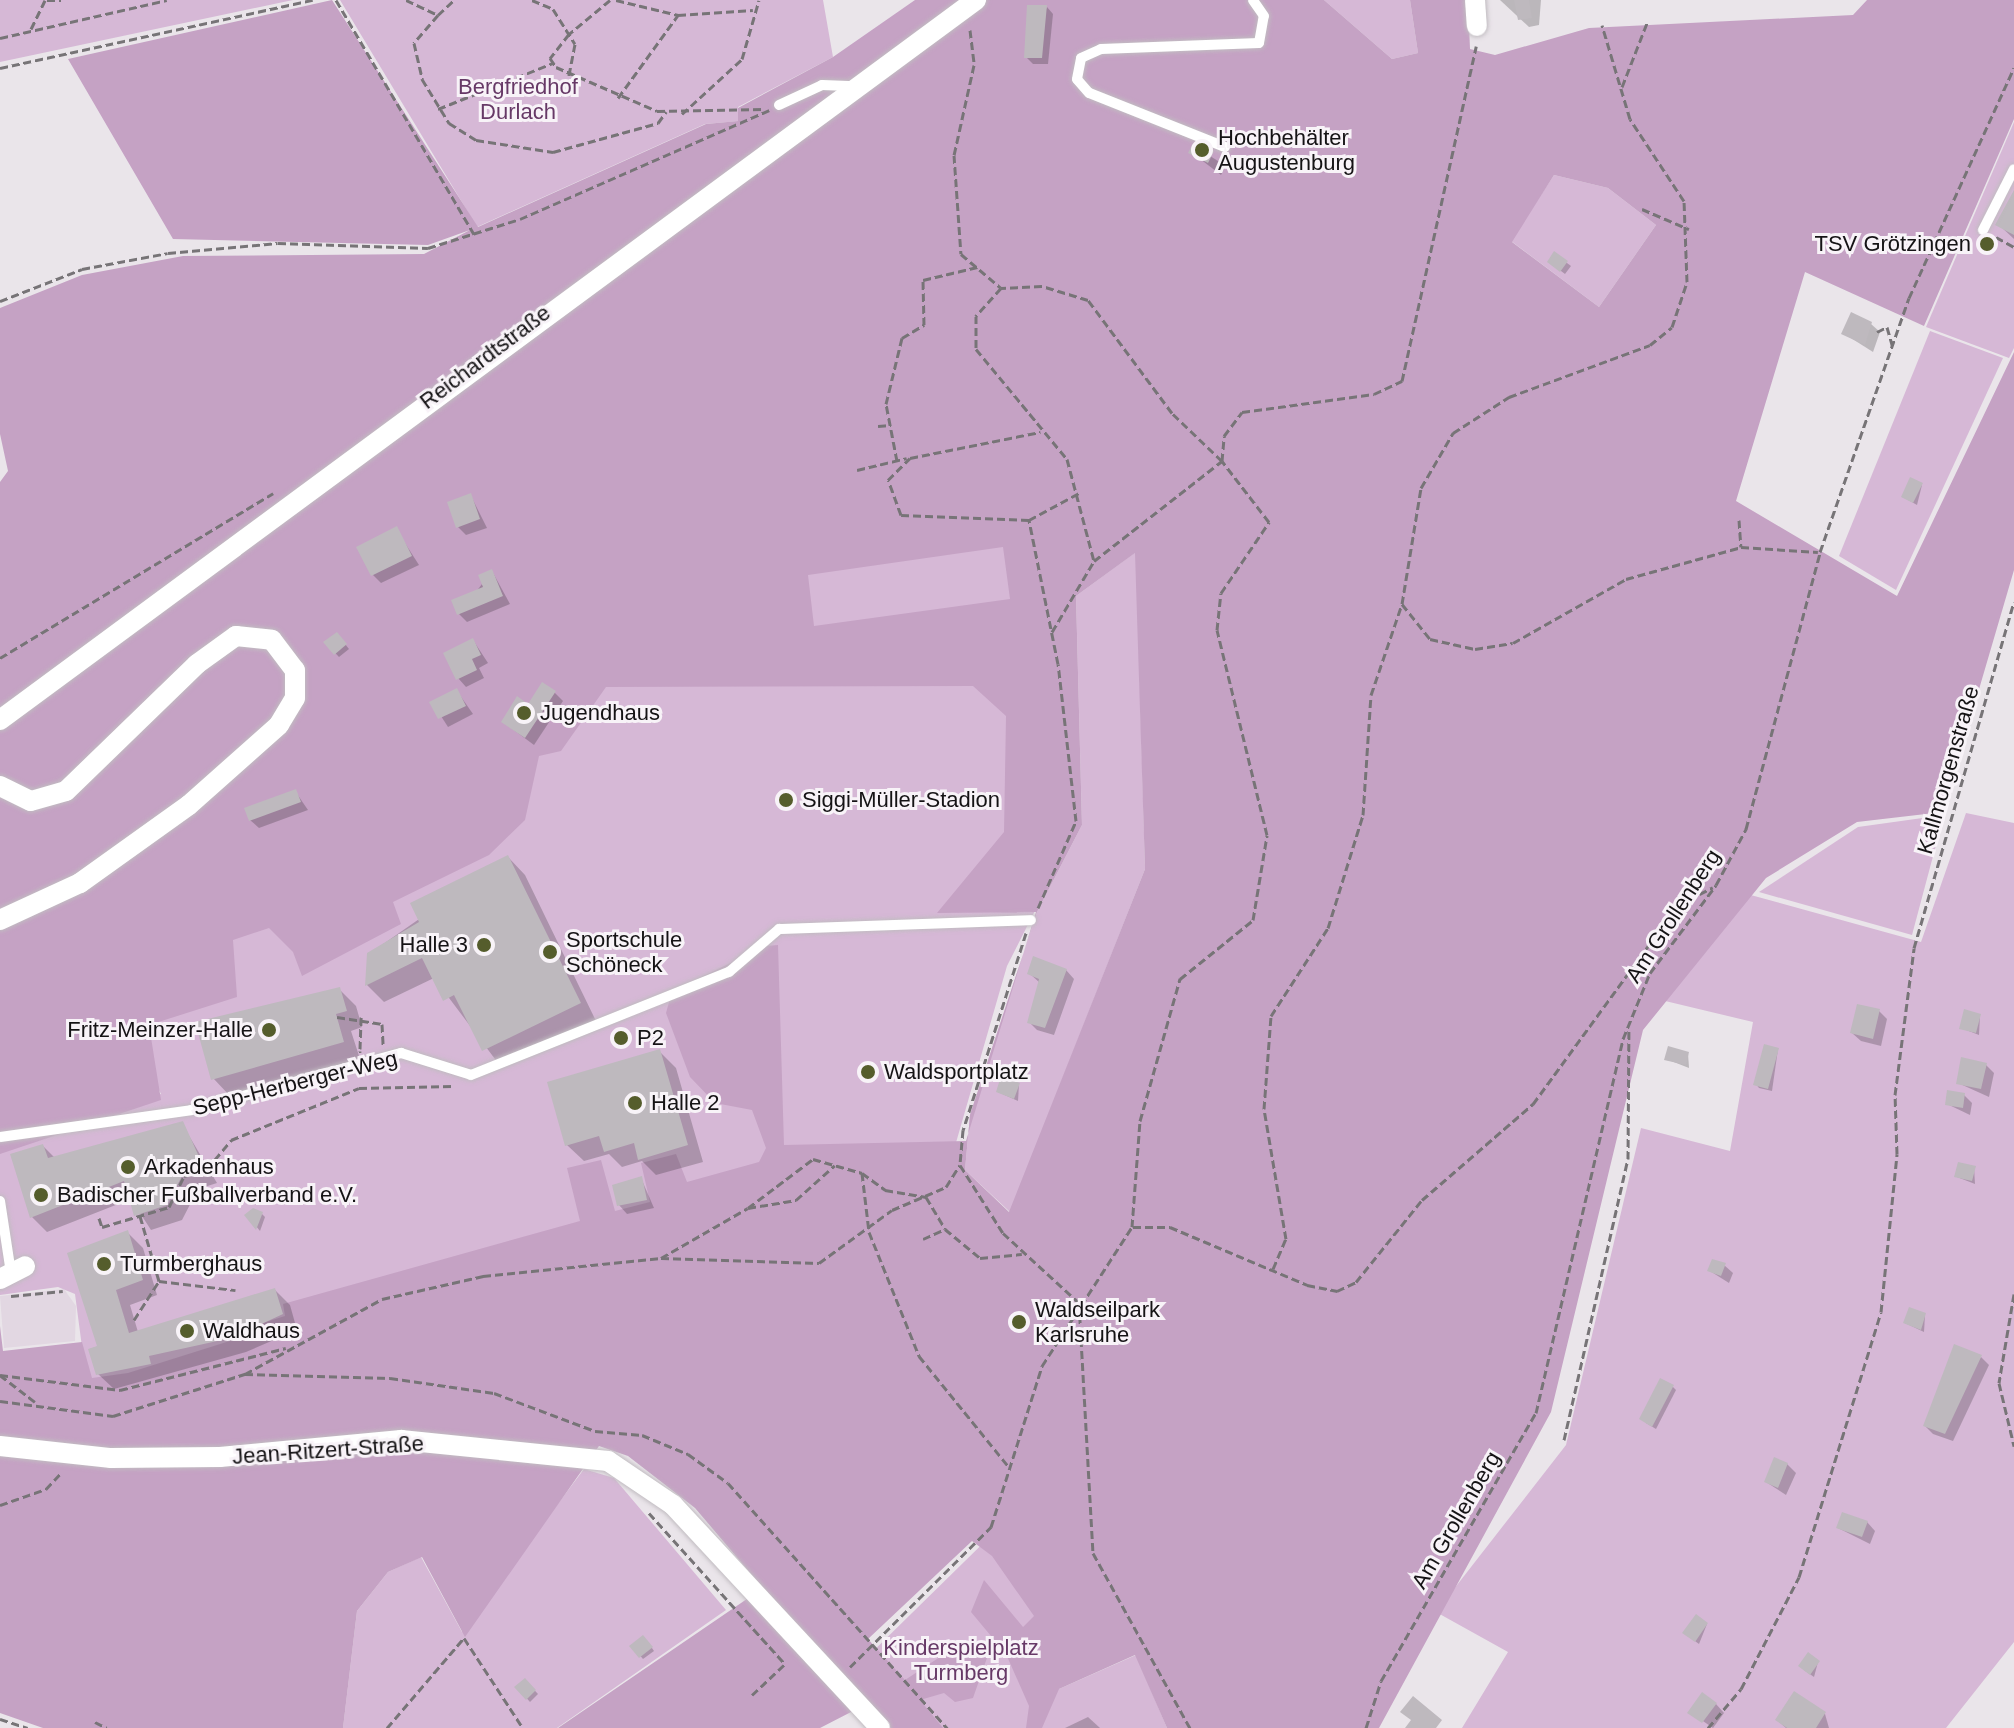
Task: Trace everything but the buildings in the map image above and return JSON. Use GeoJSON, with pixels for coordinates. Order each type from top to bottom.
{"type":"FeatureCollection","features":[{"type":"Feature","properties":{"kind":"street"},"geometry":{"type":"LineString","coordinates":[[1475,0],[1477,26]]}},
{"type":"Feature","properties":{"kind":"street","name":"Reichardtstraße"},"geometry":{"type":"LineString","coordinates":[[0,720],[855,86],[977,10]]}},
{"type":"Feature","properties":{"kind":"street"},"geometry":{"type":"LineString","coordinates":[[0,786],[31,801],[66,791],[197,664],[236,636],[272,640],[295,670],[295,698],[279,725],[189,805],[80,883],[0,920]]}},
{"type":"Feature","properties":{"kind":"street","name":"Jean-Ritzert-Straße"},"geometry":{"type":"LineString","coordinates":[[0,1446],[193,1458],[401,1440],[585,1455],[657,1489],[880,1728]]}},
{"type":"Feature","properties":{"kind":"lane"},"geometry":{"type":"LineString","coordinates":[[1225,147],[1089,93],[1077,79],[1081,58],[1101,49],[1259,43],[1264,16],[1253,0]]}},
{"type":"Feature","properties":{"kind":"lane"},"geometry":{"type":"LineString","coordinates":[[776,106],[822,85],[855,86]]}},
{"type":"Feature","properties":{"kind":"lane"},"geometry":{"type":"LineString","coordinates":[[1983,230],[2014,169]]}},
{"type":"Feature","properties":{"kind":"lane","name":"Sepp-Herberger-Weg"},"geometry":{"type":"LineString","coordinates":[[0,1137],[191,1110],[401,1053],[471,1075],[729,972],[779,929],[1031,920]]}},
{"type":"Feature","properties":{"kind":"lane"},"geometry":{"type":"LineString","coordinates":[[0,1201],[12,1273]]}},
{"type":"Feature","properties":{"kind":"path"},"geometry":{"type":"LineString","coordinates":[[31,30],[46,0],[61,0]]}},
{"type":"Feature","properties":{"kind":"path"},"geometry":{"type":"LineString","coordinates":[[141,8],[146,0]]}},
{"type":"Feature","properties":{"kind":"path"},"geometry":{"type":"LineString","coordinates":[[0,38],[167,0]]}},
{"type":"Feature","properties":{"kind":"path"},"geometry":{"type":"LineString","coordinates":[[0,68],[313,0]]}},
{"type":"Feature","properties":{"kind":"path"},"geometry":{"type":"LineString","coordinates":[[336,0],[474,235]]}},
{"type":"Feature","properties":{"kind":"path"},"geometry":{"type":"LineString","coordinates":[[406,0],[438,15]]}},
{"type":"Feature","properties":{"kind":"path"},"geometry":{"type":"LineString","coordinates":[[454,0],[414,43],[438,109],[476,140],[553,152],[658,123],[666,112]]}},
{"type":"Feature","properties":{"kind":"path"},"geometry":{"type":"LineString","coordinates":[[532,0],[553,9],[577,50],[569,75]]}},
{"type":"Feature","properties":{"kind":"path"},"geometry":{"type":"LineString","coordinates":[[438,109],[553,63],[569,34],[610,0]]}},
{"type":"Feature","properties":{"kind":"path"},"geometry":{"type":"LineString","coordinates":[[616,0],[678,15],[753,10]]}},
{"type":"Feature","properties":{"kind":"path"},"geometry":{"type":"LineString","coordinates":[[682,114],[742,59],[753,10],[759,0]]}},
{"type":"Feature","properties":{"kind":"path"},"geometry":{"type":"LineString","coordinates":[[836,1681],[991,1527],[1042,1366],[1079,1303],[1132,1227],[1140,1121],[1180,979],[1253,920],[1267,835],[1217,630],[1221,593],[1269,522],[1222,461],[1172,413],[1088,300],[1042,286],[1001,288],[961,254],[954,155],[974,65],[968,33],[977,10]]}},
{"type":"Feature","properties":{"kind":"path"},"geometry":{"type":"LineString","coordinates":[[618,98],[678,15]]}},
{"type":"Feature","properties":{"kind":"path"},"geometry":{"type":"LineString","coordinates":[[1621,90],[1647,23]]}},
{"type":"Feature","properties":{"kind":"path"},"geometry":{"type":"LineString","coordinates":[[1273,1269],[1286,1239],[1264,1109],[1271,1016],[1328,928],[1363,815],[1371,695],[1402,604],[1421,488],[1453,433],[1509,397],[1620,362],[1672,327],[1687,282],[1689,229],[1684,201],[1653,162],[1621,90],[1602,25]]}},
{"type":"Feature","properties":{"kind":"path"},"geometry":{"type":"LineString","coordinates":[[1051,635],[1094,561],[1222,461],[1224,436],[1242,412],[1374,394],[1402,381],[1438,241],[1477,26]]}},
{"type":"Feature","properties":{"kind":"path"},"geometry":{"type":"LineString","coordinates":[[553,63],[569,75],[618,98],[666,112],[682,114],[776,106]]}},
{"type":"Feature","properties":{"kind":"path","name":"Am Grollenberg"},"geometry":{"type":"LineString","coordinates":[[1366,1728],[1381,1681],[1536,1413],[1629,1024],[1650,973],[1716,885],[1746,829],[1820,552],[1893,348],[2014,68]]}},
{"type":"Feature","properties":{"kind":"path"},"geometry":{"type":"LineString","coordinates":[[0,301],[82,269],[168,253],[278,243],[381,251],[474,235],[776,106]]}},
{"type":"Feature","properties":{"kind":"path"},"geometry":{"type":"LineString","coordinates":[[1642,209],[1689,229]]}},
{"type":"Feature","properties":{"kind":"path"},"geometry":{"type":"LineString","coordinates":[[1983,230],[2014,247]]}},
{"type":"Feature","properties":{"kind":"path"},"geometry":{"type":"LineString","coordinates":[[897,461],[886,404],[902,338],[924,325],[923,280],[977,267]]}},
{"type":"Feature","properties":{"kind":"path"},"geometry":{"type":"LineString","coordinates":[[1001,288],[976,316],[976,349],[1040,432],[1067,459],[1081,492],[1094,561]]}},
{"type":"Feature","properties":{"kind":"path"},"geometry":{"type":"LineString","coordinates":[[1877,332],[1887,327],[1893,348]]}},
{"type":"Feature","properties":{"kind":"path"},"geometry":{"type":"LineString","coordinates":[[878,426],[891,425]]}},
{"type":"Feature","properties":{"kind":"path"},"geometry":{"type":"LineString","coordinates":[[857,470],[1040,432]]}},
{"type":"Feature","properties":{"kind":"path"},"geometry":{"type":"LineString","coordinates":[[914,457],[888,480],[901,515],[1029,520],[1081,492]]}},
{"type":"Feature","properties":{"kind":"path"},"geometry":{"type":"LineString","coordinates":[[0,658],[285,487]]}},
{"type":"Feature","properties":{"kind":"path"},"geometry":{"type":"LineString","coordinates":[[0,1401],[38,1403],[113,1416],[245,1374],[291,1346],[382,1299],[483,1276],[661,1258],[819,1263],[869,1232],[892,1210],[946,1187],[960,1165],[963,1130],[1031,920],[1076,821],[1051,635],[1029,520]]}},
{"type":"Feature","properties":{"kind":"path"},"geometry":{"type":"LineString","coordinates":[[1739,520],[1741,547]]}},
{"type":"Feature","properties":{"kind":"path"},"geometry":{"type":"LineString","coordinates":[[1402,604],[1430,639],[1475,649],[1513,643],[1626,579],[1741,547],[1820,552]]}},
{"type":"Feature","properties":{"kind":"path","name":"Kallmorgenstraße"},"geometry":{"type":"LineString","coordinates":[[1708,1728],[1741,1689],[1799,1577],[1881,1312],[1897,1154],[1895,1095],[1914,948],[2014,602]]}},
{"type":"Feature","properties":{"kind":"path"},"geometry":{"type":"LineString","coordinates":[[1132,1227],[1170,1227],[1337,1291],[1356,1282],[1395,1227],[1533,1104],[1678,905],[1716,885]]}},
{"type":"Feature","properties":{"kind":"path"},"geometry":{"type":"LineString","coordinates":[[337,1017],[361,1017],[382,1024],[375,1058]]}},
{"type":"Feature","properties":{"kind":"path"},"geometry":{"type":"LineString","coordinates":[[359,1088],[361,1017]]}},
{"type":"Feature","properties":{"kind":"path"},"geometry":{"type":"LineString","coordinates":[[1564,1440],[1628,1159],[1629,1024]]}},
{"type":"Feature","properties":{"kind":"path"},"geometry":{"type":"LineString","coordinates":[[99,1218],[102,1227],[169,1207],[184,1176],[207,1169],[231,1140],[359,1088],[470,1086]]}},
{"type":"Feature","properties":{"kind":"path"},"geometry":{"type":"LineString","coordinates":[[661,1258],[748,1208],[813,1159],[862,1173],[885,1190],[926,1197],[945,1229],[980,1258],[1025,1254]]}},
{"type":"Feature","properties":{"kind":"path"},"geometry":{"type":"LineString","coordinates":[[748,1208],[796,1200],[835,1165]]}},
{"type":"Feature","properties":{"kind":"path"},"geometry":{"type":"LineString","coordinates":[[960,1165],[1003,1233],[1079,1303],[1093,1553],[1190,1728]]}},
{"type":"Feature","properties":{"kind":"path"},"geometry":{"type":"LineString","coordinates":[[862,1173],[869,1232],[919,1356],[1009,1467]]}},
{"type":"Feature","properties":{"kind":"path"},"geometry":{"type":"LineString","coordinates":[[134,1320],[159,1281],[140,1216]]}},
{"type":"Feature","properties":{"kind":"path"},"geometry":{"type":"LineString","coordinates":[[923,1239],[945,1229]]}},
{"type":"Feature","properties":{"kind":"path"},"geometry":{"type":"LineString","coordinates":[[159,1281],[235,1290]]}},
{"type":"Feature","properties":{"kind":"path"},"geometry":{"type":"LineString","coordinates":[[1,1297],[63,1291]]}},
{"type":"Feature","properties":{"kind":"path"},"geometry":{"type":"LineString","coordinates":[[2014,1294],[1999,1383],[2014,1446]]}},
{"type":"Feature","properties":{"kind":"path"},"geometry":{"type":"LineString","coordinates":[[0,1375],[120,1390],[291,1346]]}},
{"type":"Feature","properties":{"kind":"path"},"geometry":{"type":"LineString","coordinates":[[0,1375],[38,1403]]}},
{"type":"Feature","properties":{"kind":"path"},"geometry":{"type":"LineString","coordinates":[[0,1505],[46,1489],[68,1465]]}},
{"type":"Feature","properties":{"kind":"path"},"geometry":{"type":"LineString","coordinates":[[643,1506],[785,1664]]}},
{"type":"Feature","properties":{"kind":"path"},"geometry":{"type":"LineString","coordinates":[[387,1728],[464,1638],[523,1728]]}},
{"type":"Feature","properties":{"kind":"path"},"geometry":{"type":"LineString","coordinates":[[876,1640],[947,1728]]}},
{"type":"Feature","properties":{"kind":"path"},"geometry":{"type":"LineString","coordinates":[[752,1695],[804,1647]]}},
{"type":"Feature","properties":{"kind":"path"},"geometry":{"type":"LineString","coordinates":[[0,1719],[28,1728]]}},
{"type":"Feature","properties":{"kind":"path"},"geometry":{"type":"LineString","coordinates":[[95,1722],[107,1728]]}},
{"type":"Feature","properties":{"kind":"shaded area"},"geometry":{"type":"Polygon","coordinates":[[[64,1289],[76,1306],[75,1341],[4,1348],[0,1296],[64,1289]]]}},
{"type":"Feature","properties":{"kind":"green space"},"geometry":{"type":"Polygon","coordinates":[[[0,0],[293,0],[0,62],[0,0]]]}},
{"type":"Feature","properties":{"kind":"green space","name":"Kinderspielplatz Turmberg"},"geometry":{"type":"Polygon","coordinates":[[[332,0],[478,227],[706,124],[738,121],[738,108],[833,57],[915,0],[1324,0],[1392,59],[1418,53],[1410,0],[1468,0],[1470,49],[1495,55],[1589,28],[1853,15],[1867,0],[2014,0],[2014,119],[1924,326],[1805,272],[1736,501],[1897,596],[2014,352],[2014,570],[1943,812],[1857,822],[1766,878],[1643,1030],[1551,1412],[1379,1728],[1167,1728],[1135,1655],[1059,1689],[1042,1728],[1026,1728],[1029,1706],[1006,1654],[971,1612],[984,1580],[1023,1627],[1034,1616],[992,1556],[972,1541],[868,1639],[905,1680],[940,1657],[966,1657],[975,1648],[988,1655],[973,1698],[955,1702],[944,1693],[920,1700],[943,1728],[868,1728],[853,1711],[820,1728],[558,1728],[763,1588],[695,1508],[628,1456],[599,1446],[465,1637],[422,1557],[388,1572],[357,1611],[343,1728],[43,1728],[0,1713],[0,1326],[3,1351],[82,1342],[92,1378],[128,1373],[258,1332],[256,1325],[285,1316],[283,1304],[580,1221],[567,1168],[601,1160],[615,1211],[650,1202],[641,1163],[676,1154],[687,1182],[759,1162],[766,1148],[752,1110],[715,1103],[690,1077],[666,1013],[672,991],[766,946],[778,945],[784,1145],[966,1141],[968,1133],[965,1170],[1009,1212],[1145,869],[1135,553],[1076,596],[1082,825],[1037,912],[1023,953],[1036,912],[937,913],[1004,832],[1006,716],[973,686],[606,687],[561,751],[539,756],[525,820],[489,855],[393,902],[401,924],[302,976],[293,952],[269,928],[233,940],[237,997],[149,1025],[161,1100],[0,1154],[0,482],[8,471],[0,434],[0,308],[82,275],[183,256],[424,254],[470,230],[428,245],[173,239],[68,59],[332,0]],[[1554,175],[1512,242],[1599,307],[1656,225],[1608,188],[1554,175]],[[1003,547],[808,575],[814,626],[1010,599],[1003,547]]]}},
{"type":"Feature","properties":{"kind":"green space","name":"Bergfriedhof Durlach"},"geometry":{"type":"Polygon","coordinates":[[[340,0],[823,0],[833,57],[738,107],[739,121],[705,124],[477,227],[340,0]]]}},
{"type":"Feature","properties":{"kind":"green space"},"geometry":{"type":"Polygon","coordinates":[[[1324,0],[1410,0],[1418,53],[1392,59],[1324,0]]]}},
{"type":"Feature","properties":{"kind":"green space","name":"TSV Grötzingen"},"geometry":{"type":"Polygon","coordinates":[[[2014,122],[2014,348],[2009,358],[1926,327],[2014,122]]]}},
{"type":"Feature","properties":{"kind":"green space"},"geometry":{"type":"Polygon","coordinates":[[[1554,175],[1608,188],[1656,225],[1599,307],[1511,241],[1554,175]]]}},
{"type":"Feature","properties":{"kind":"green space"},"geometry":{"type":"Polygon","coordinates":[[[1930,331],[2003,358],[1896,590],[1839,556],[1930,331]]]}},
{"type":"Feature","properties":{"kind":"green space","name":"Sportschule Schöneck"},"geometry":{"type":"Polygon","coordinates":[[[896,525],[1020,526],[1057,867],[1007,966],[953,1153],[87,1385],[75,1294],[58,1287],[0,1295],[0,1129],[161,1094],[82,939],[896,525]]]}},
{"type":"Feature","properties":{"kind":"green space"},"geometry":{"type":"Polygon","coordinates":[[[1136,552],[1145,869],[1010,1212],[965,1170],[970,1115],[1037,912],[1082,825],[1076,596],[1136,552]]]}},
{"type":"Feature","properties":{"kind":"green space"},"geometry":{"type":"Polygon","coordinates":[[[1966,813],[2014,823],[2014,1642],[1946,1728],[1462,1728],[1508,1652],[1436,1612],[1566,1445],[1641,1128],[1730,1151],[1753,1022],[1661,1000],[1747,894],[1921,942],[1966,813]]]}},
{"type":"Feature","properties":{"kind":"green space"},"geometry":{"type":"Polygon","coordinates":[[[1944,815],[1912,935],[1759,892],[1858,827],[1944,815]]]}},
{"type":"Feature","properties":{"kind":"green space","name":"Waldseilpark Karlsruhe"},"geometry":{"type":"Polygon","coordinates":[[[1078,1074],[1140,1121],[1124,1277],[1085,1505],[1141,1610],[1102,1635],[1071,1595],[1027,1645],[1059,1689],[1136,1655],[1167,1728],[915,1728],[860,1664],[1016,1511],[919,1455],[952,1366],[883,1264],[911,1214],[1001,1266],[1078,1074]]]}},
{"type":"Feature","properties":{"kind":"green space"},"geometry":{"type":"Polygon","coordinates":[[[584,1469],[614,1478],[726,1610],[557,1728],[343,1728],[357,1611],[388,1572],[421,1557],[462,1632],[584,1469]]]}},
{"type":"Feature","properties":{"kind":"place","name":"Hochbehälter Augustenburg"},"geometry":{"type":"Point","coordinates":[1202,150]}},
{"type":"Feature","properties":{"kind":"place","name":"TSV Grötzingen"},"geometry":{"type":"Point","coordinates":[1987,244]}},
{"type":"Feature","properties":{"kind":"place","name":"Jugendhaus"},"geometry":{"type":"Point","coordinates":[524,713]}},
{"type":"Feature","properties":{"kind":"place","name":"Siggi-Müller-Stadion"},"geometry":{"type":"Point","coordinates":[786,800]}},
{"type":"Feature","properties":{"kind":"place","name":"Halle 3"},"geometry":{"type":"Point","coordinates":[484,945]}},
{"type":"Feature","properties":{"kind":"place","name":"Sportschule Schöneck"},"geometry":{"type":"Point","coordinates":[550,952]}},
{"type":"Feature","properties":{"kind":"place","name":"Fritz-Meinzer-Halle"},"geometry":{"type":"Point","coordinates":[269,1030]}},
{"type":"Feature","properties":{"kind":"place","name":"P2"},"geometry":{"type":"Point","coordinates":[621,1038]}},
{"type":"Feature","properties":{"kind":"place","name":"Waldsportplatz"},"geometry":{"type":"Point","coordinates":[868,1072]}},
{"type":"Feature","properties":{"kind":"place","name":"Halle 2"},"geometry":{"type":"Point","coordinates":[635,1103]}},
{"type":"Feature","properties":{"kind":"place","name":"Arkadenhaus"},"geometry":{"type":"Point","coordinates":[128,1167]}},
{"type":"Feature","properties":{"kind":"place","name":"Badischer Fußballverband e.V."},"geometry":{"type":"Point","coordinates":[41,1195]}},
{"type":"Feature","properties":{"kind":"place","name":"Turmberghaus"},"geometry":{"type":"Point","coordinates":[104,1264]}},
{"type":"Feature","properties":{"kind":"place","name":"Waldseilpark Karlsruhe"},"geometry":{"type":"Point","coordinates":[1019,1322]}},
{"type":"Feature","properties":{"kind":"place","name":"Waldhaus"},"geometry":{"type":"Point","coordinates":[187,1331]}}]}
